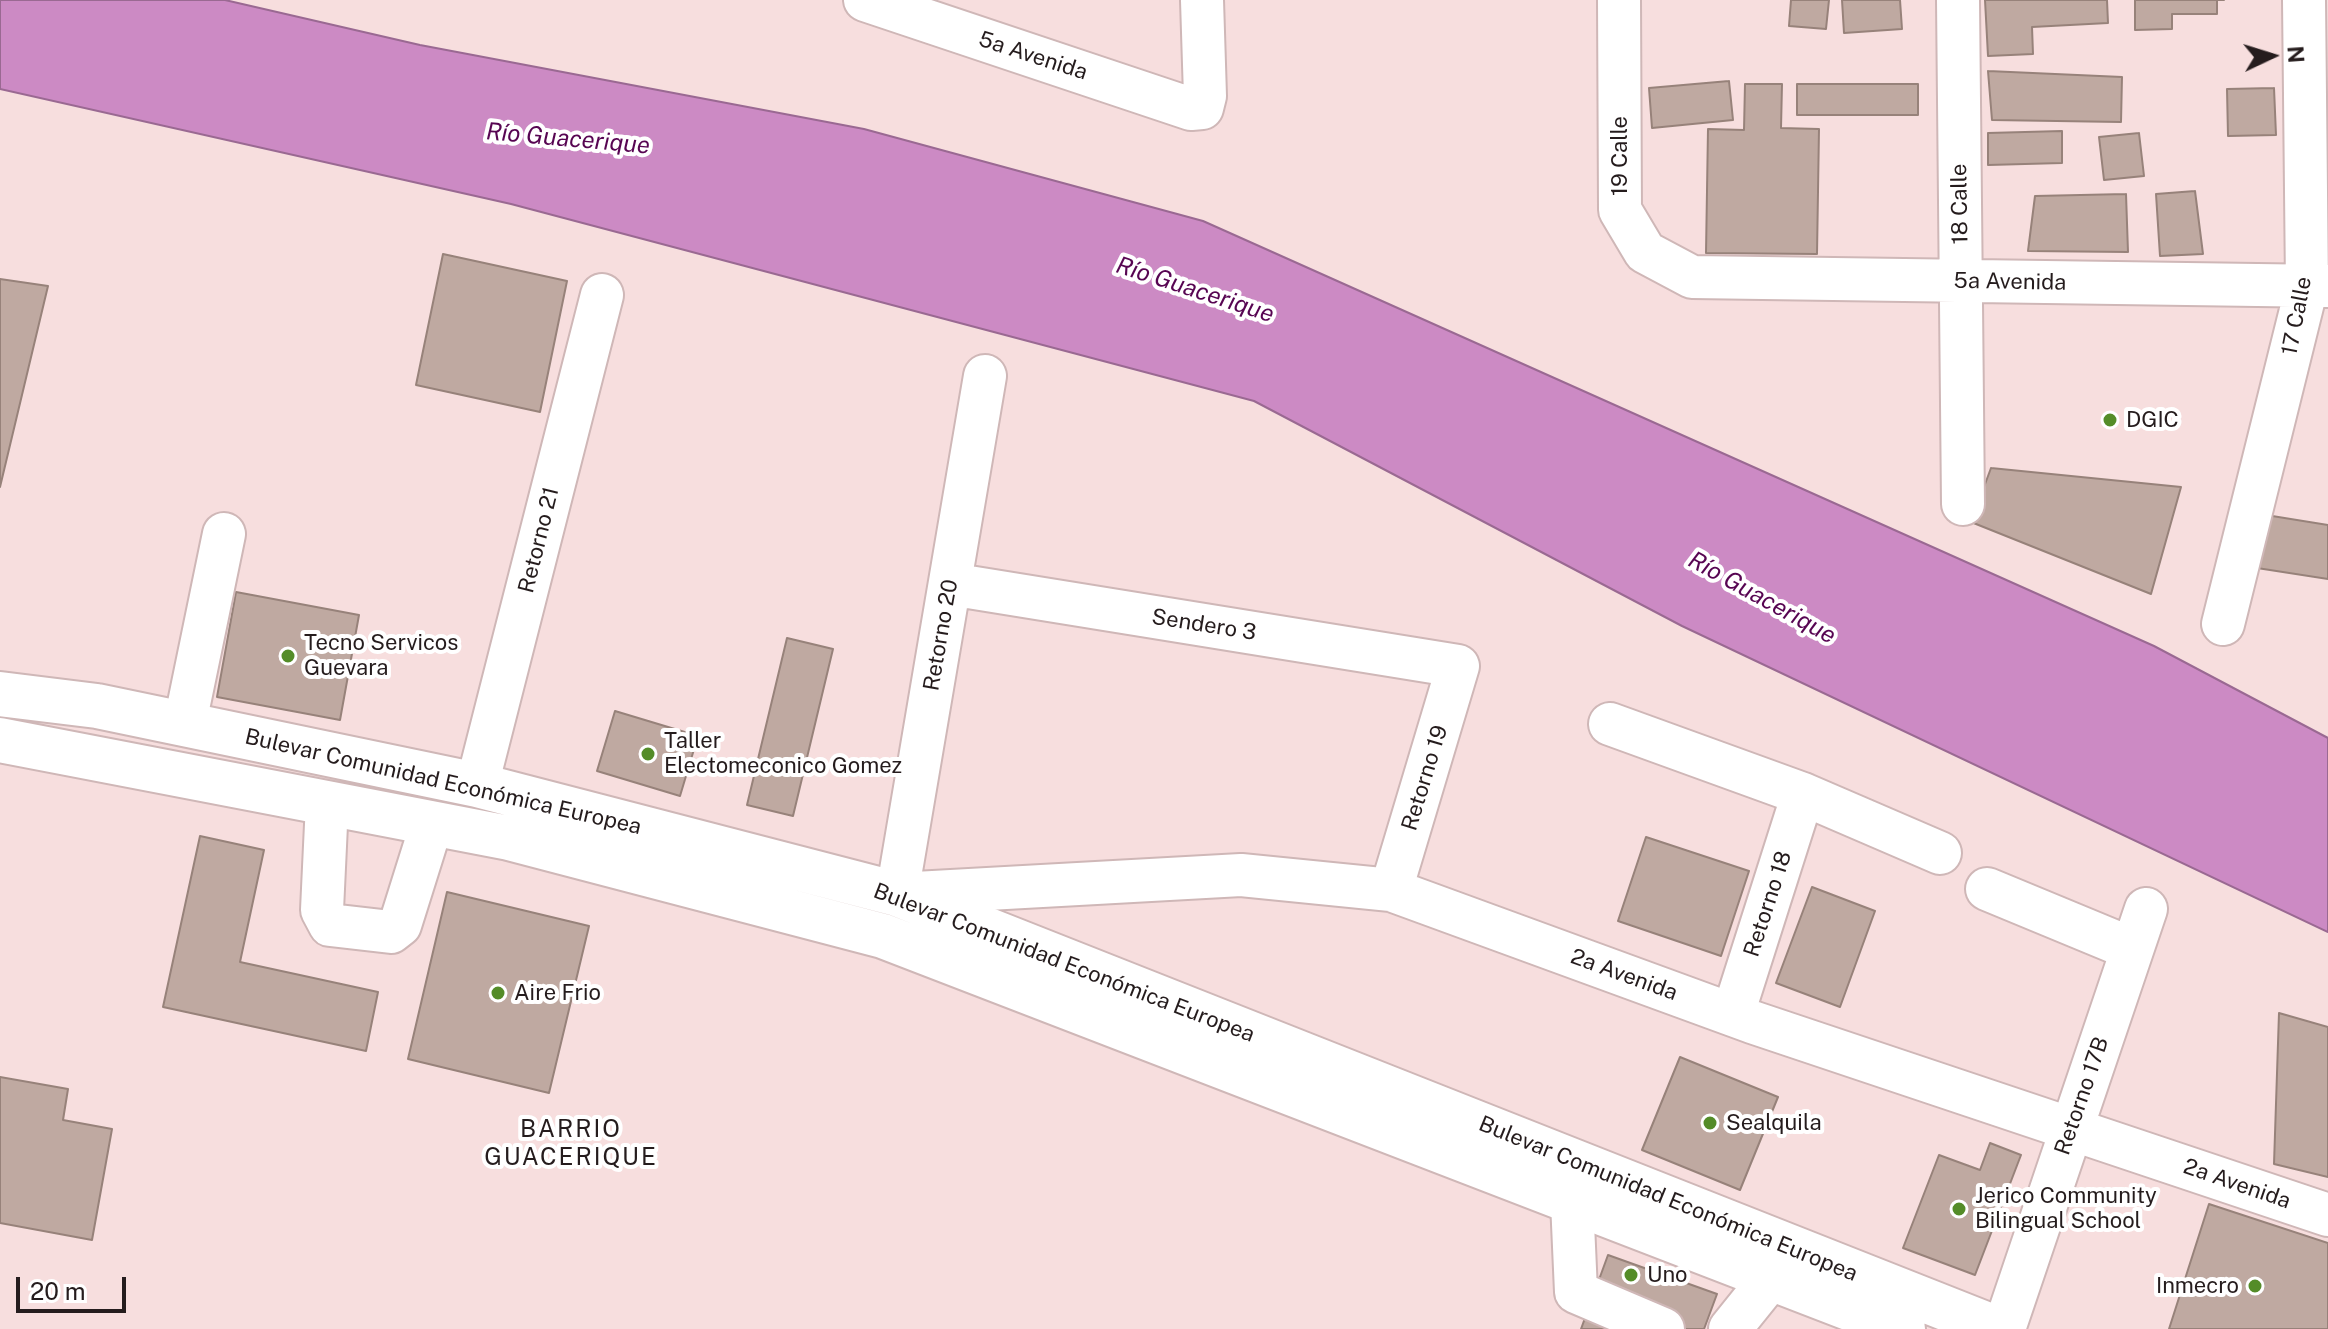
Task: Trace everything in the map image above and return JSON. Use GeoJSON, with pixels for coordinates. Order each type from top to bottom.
{"type":"FeatureCollection","features":[{"type":"Feature","properties":{"kind":"main road","name":"Bulevar Comunidad Económica Europea"},"geometry":{"type":"LineString","coordinates":[[0,694],[97,706],[477,785],[897,894],[2001,1329]]}},
{"type":"Feature","properties":{"kind":"main road","name":"Bulevar Comunidad Económica Europea"},"geometry":{"type":"LineString","coordinates":[[0,708],[97,706]]}},
{"type":"Feature","properties":{"kind":"main road","name":"Bulevar Comunidad Económica Europea"},"geometry":{"type":"LineString","coordinates":[[0,740],[509,838],[883,936],[1903,1329]]}},
{"type":"Feature","properties":{"kind":"main road","name":"Bulevar Comunidad Económica Europea"},"geometry":{"type":"LineString","coordinates":[[0,751],[90,756]]}},
{"type":"Feature","properties":{"kind":"street","name":"5a Avenida"},"geometry":{"type":"LineString","coordinates":[[865,0],[1191,109],[1202,108],[1205,96],[1202,0]]}},
{"type":"Feature","properties":{"kind":"street","name":"19 Calle"},"geometry":{"type":"LineString","coordinates":[[1619,0],[1620,210],[1645,252],[1692,277]]}},
{"type":"Feature","properties":{"kind":"street","name":"18 Calle"},"geometry":{"type":"LineString","coordinates":[[1958,0],[1963,504]]}},
{"type":"Feature","properties":{"kind":"street","name":"17 Calle"},"geometry":{"type":"LineString","coordinates":[[2223,624],[2317,286],[2304,0]]}},
{"type":"Feature","properties":{"kind":"street","name":"5a Avenida"},"geometry":{"type":"LineString","coordinates":[[1692,277],[2317,286]]}},
{"type":"Feature","properties":{"kind":"street","name":"Retorno 21"},"geometry":{"type":"LineString","coordinates":[[477,785],[602,295]]}},
{"type":"Feature","properties":{"kind":"street","name":"Retorno 20"},"geometry":{"type":"LineString","coordinates":[[897,894],[985,376]]}},
{"type":"Feature","properties":{"kind":"street"},"geometry":{"type":"LineString","coordinates":[[185,723],[224,534]]}},
{"type":"Feature","properties":{"kind":"street","name":"Sendero 3"},"geometry":{"type":"LineString","coordinates":[[950,584],[1458,666]]}},
{"type":"Feature","properties":{"kind":"street","name":"Retorno 19"},"geometry":{"type":"LineString","coordinates":[[1391,890],[1458,666]]}},
{"type":"Feature","properties":{"kind":"street"},"geometry":{"type":"LineString","coordinates":[[1610,724],[1803,794],[1940,853]]}},
{"type":"Feature","properties":{"kind":"street","name":"Retorno 18"},"geometry":{"type":"LineString","coordinates":[[1733,1014],[1803,794]]}},
{"type":"Feature","properties":{"kind":"street"},"geometry":{"type":"LineString","coordinates":[[327,803],[322,910],[330,925],[391,932],[400,925],[432,823]]}},
{"type":"Feature","properties":{"kind":"street","name":"2a Avenida"},"geometry":{"type":"LineString","coordinates":[[897,894],[1241,875],[1391,890],[1733,1014],[2328,1215]]}},
{"type":"Feature","properties":{"kind":"street"},"geometry":{"type":"LineString","coordinates":[[1987,889],[2132,949]]}},
{"type":"Feature","properties":{"kind":"street","name":"Retorno 17B"},"geometry":{"type":"LineString","coordinates":[[2001,1329],[2146,909]]}},
{"type":"Feature","properties":{"kind":"street"},"geometry":{"type":"LineString","coordinates":[[1572,1201],[1576,1292],[1663,1329]]}},
{"type":"Feature","properties":{"kind":"street"},"geometry":{"type":"LineString","coordinates":[[1730,1329],[1771,1278]]}},
{"type":"Feature","properties":{"kind":"water","name":"Río Guacerique"},"geometry":{"type":"Polygon","coordinates":[[[0,0],[225,0],[420,45],[864,129],[1203,221],[2154,646],[2328,738],[2328,932],[1682,626],[1254,401],[511,204],[0,89],[0,0]]]}},
{"type":"Feature","properties":{"kind":"building"},"geometry":{"type":"Polygon","coordinates":[[[1791,0],[1829,0],[1826,29],[1789,26],[1791,0]]]}},
{"type":"Feature","properties":{"kind":"building"},"geometry":{"type":"Polygon","coordinates":[[[1842,0],[1900,0],[1902,29],[1844,33],[1842,0]]]}},
{"type":"Feature","properties":{"kind":"building"},"geometry":{"type":"Polygon","coordinates":[[[1985,0],[2107,0],[2108,23],[2032,27],[2033,54],[1988,56],[1985,0]]]}},
{"type":"Feature","properties":{"kind":"building"},"geometry":{"type":"Polygon","coordinates":[[[2135,0],[2217,0],[2217,14],[2172,14],[2172,29],[2135,30],[2135,0]]]}},
{"type":"Feature","properties":{"kind":"building"},"geometry":{"type":"Polygon","coordinates":[[[1988,71],[2122,77],[2121,122],[1992,120],[1988,71]]]}},
{"type":"Feature","properties":{"kind":"building"},"geometry":{"type":"Polygon","coordinates":[[[1729,81],[1733,120],[1652,128],[1649,88],[1729,81]]]}},
{"type":"Feature","properties":{"kind":"building"},"geometry":{"type":"Polygon","coordinates":[[[1745,84],[1782,84],[1781,128],[1819,129],[1817,254],[1706,253],[1708,129],[1744,130],[1745,84]]]}},
{"type":"Feature","properties":{"kind":"building"},"geometry":{"type":"Polygon","coordinates":[[[1797,84],[1918,84],[1918,115],[1797,115],[1797,84]]]}},
{"type":"Feature","properties":{"kind":"building"},"geometry":{"type":"Polygon","coordinates":[[[2274,88],[2276,135],[2228,136],[2227,89],[2274,88]]]}},
{"type":"Feature","properties":{"kind":"building"},"geometry":{"type":"Polygon","coordinates":[[[2062,131],[2062,163],[1988,165],[1988,133],[2062,131]]]}},
{"type":"Feature","properties":{"kind":"building"},"geometry":{"type":"Polygon","coordinates":[[[2139,133],[2144,176],[2104,180],[2099,137],[2139,133]]]}},
{"type":"Feature","properties":{"kind":"building"},"geometry":{"type":"Polygon","coordinates":[[[2195,191],[2203,254],[2160,256],[2156,194],[2195,191]]]}},
{"type":"Feature","properties":{"kind":"building"},"geometry":{"type":"Polygon","coordinates":[[[2126,194],[2128,252],[2028,251],[2035,196],[2126,194]]]}},
{"type":"Feature","properties":{"kind":"building"},"geometry":{"type":"Polygon","coordinates":[[[443,254],[567,281],[540,412],[416,385],[443,254]]]}},
{"type":"Feature","properties":{"kind":"building"},"geometry":{"type":"Polygon","coordinates":[[[0,279],[48,286],[0,487],[0,279]]]}},
{"type":"Feature","properties":{"kind":"building"},"geometry":{"type":"Polygon","coordinates":[[[1991,468],[2181,487],[2151,594],[1971,522],[1991,468]]]}},
{"type":"Feature","properties":{"kind":"building"},"geometry":{"type":"Polygon","coordinates":[[[2266,515],[2328,525],[2328,579],[2257,568],[2266,515]]]}},
{"type":"Feature","properties":{"kind":"building","name":"Tecno Servicos Guevara"},"geometry":{"type":"Polygon","coordinates":[[[236,592],[359,615],[340,720],[217,697],[236,592]]]}},
{"type":"Feature","properties":{"kind":"building"},"geometry":{"type":"Polygon","coordinates":[[[787,638],[833,649],[793,816],[747,805],[787,638]]]}},
{"type":"Feature","properties":{"kind":"building","name":"Taller Electomeconico Gomez"},"geometry":{"type":"Polygon","coordinates":[[[615,711],[698,736],[680,796],[597,771],[615,711]]]}},
{"type":"Feature","properties":{"kind":"building"},"geometry":{"type":"Polygon","coordinates":[[[200,836],[264,850],[240,962],[378,992],[366,1051],[163,1007],[200,836]]]}},
{"type":"Feature","properties":{"kind":"building"},"geometry":{"type":"Polygon","coordinates":[[[1646,837],[1749,871],[1721,956],[1618,921],[1646,837]]]}},
{"type":"Feature","properties":{"kind":"building"},"geometry":{"type":"Polygon","coordinates":[[[1812,887],[1875,911],[1840,1007],[1776,983],[1812,887]]]}},
{"type":"Feature","properties":{"kind":"building","name":"Aire Frio"},"geometry":{"type":"Polygon","coordinates":[[[447,892],[589,926],[549,1093],[408,1059],[447,892]]]}},
{"type":"Feature","properties":{"kind":"building"},"geometry":{"type":"Polygon","coordinates":[[[2279,1013],[2328,1027],[2328,1177],[2274,1164],[2279,1013]]]}},
{"type":"Feature","properties":{"kind":"building","name":"Sealquila"},"geometry":{"type":"Polygon","coordinates":[[[1680,1057],[1778,1097],[1740,1190],[1642,1150],[1680,1057]]]}},
{"type":"Feature","properties":{"kind":"building"},"geometry":{"type":"Polygon","coordinates":[[[0,1077],[68,1089],[63,1120],[112,1129],[92,1240],[0,1223],[0,1077]]]}},
{"type":"Feature","properties":{"kind":"building","name":"Jerico Community Bilingual School"},"geometry":{"type":"Polygon","coordinates":[[[1990,1143],[2021,1155],[1975,1275],[1903,1248],[1939,1155],[1980,1170],[1990,1143]]]}},
{"type":"Feature","properties":{"kind":"building","name":"Inmecro"},"geometry":{"type":"Polygon","coordinates":[[[2209,1204],[2328,1243],[2328,1329],[2169,1329],[2209,1204]]]}},
{"type":"Feature","properties":{"kind":"building","name":"Uno"},"geometry":{"type":"Polygon","coordinates":[[[1608,1255],[1717,1294],[1704,1329],[1581,1329],[1608,1255]]]}},
{"type":"Feature","properties":{"kind":"place","name":"DGIC"},"geometry":{"type":"Point","coordinates":[2110,420]}},
{"type":"Feature","properties":{"kind":"place","name":"Tecno Servicos Guevara"},"geometry":{"type":"Point","coordinates":[288,656]}},
{"type":"Feature","properties":{"kind":"place","name":"Taller Electomeconico Gomez"},"geometry":{"type":"Point","coordinates":[648,754]}},
{"type":"Feature","properties":{"kind":"place","name":"Aire Frio"},"geometry":{"type":"Point","coordinates":[498,993]}},
{"type":"Feature","properties":{"kind":"place","name":"Sealquila"},"geometry":{"type":"Point","coordinates":[1710,1123]}},
{"type":"Feature","properties":{"kind":"place","name":"Jerico Community Bilingual School"},"geometry":{"type":"Point","coordinates":[1959,1209]}},
{"type":"Feature","properties":{"kind":"place","name":"Uno"},"geometry":{"type":"Point","coordinates":[1631,1275]}},
{"type":"Feature","properties":{"kind":"place","name":"Inmecro"},"geometry":{"type":"Point","coordinates":[2255,1286]}},
{"type":"Feature","properties":{"kind":"district","name":"BARRIO GUACERIQUE"},"geometry":{"type":"Point","coordinates":[571,1144]}}]}
